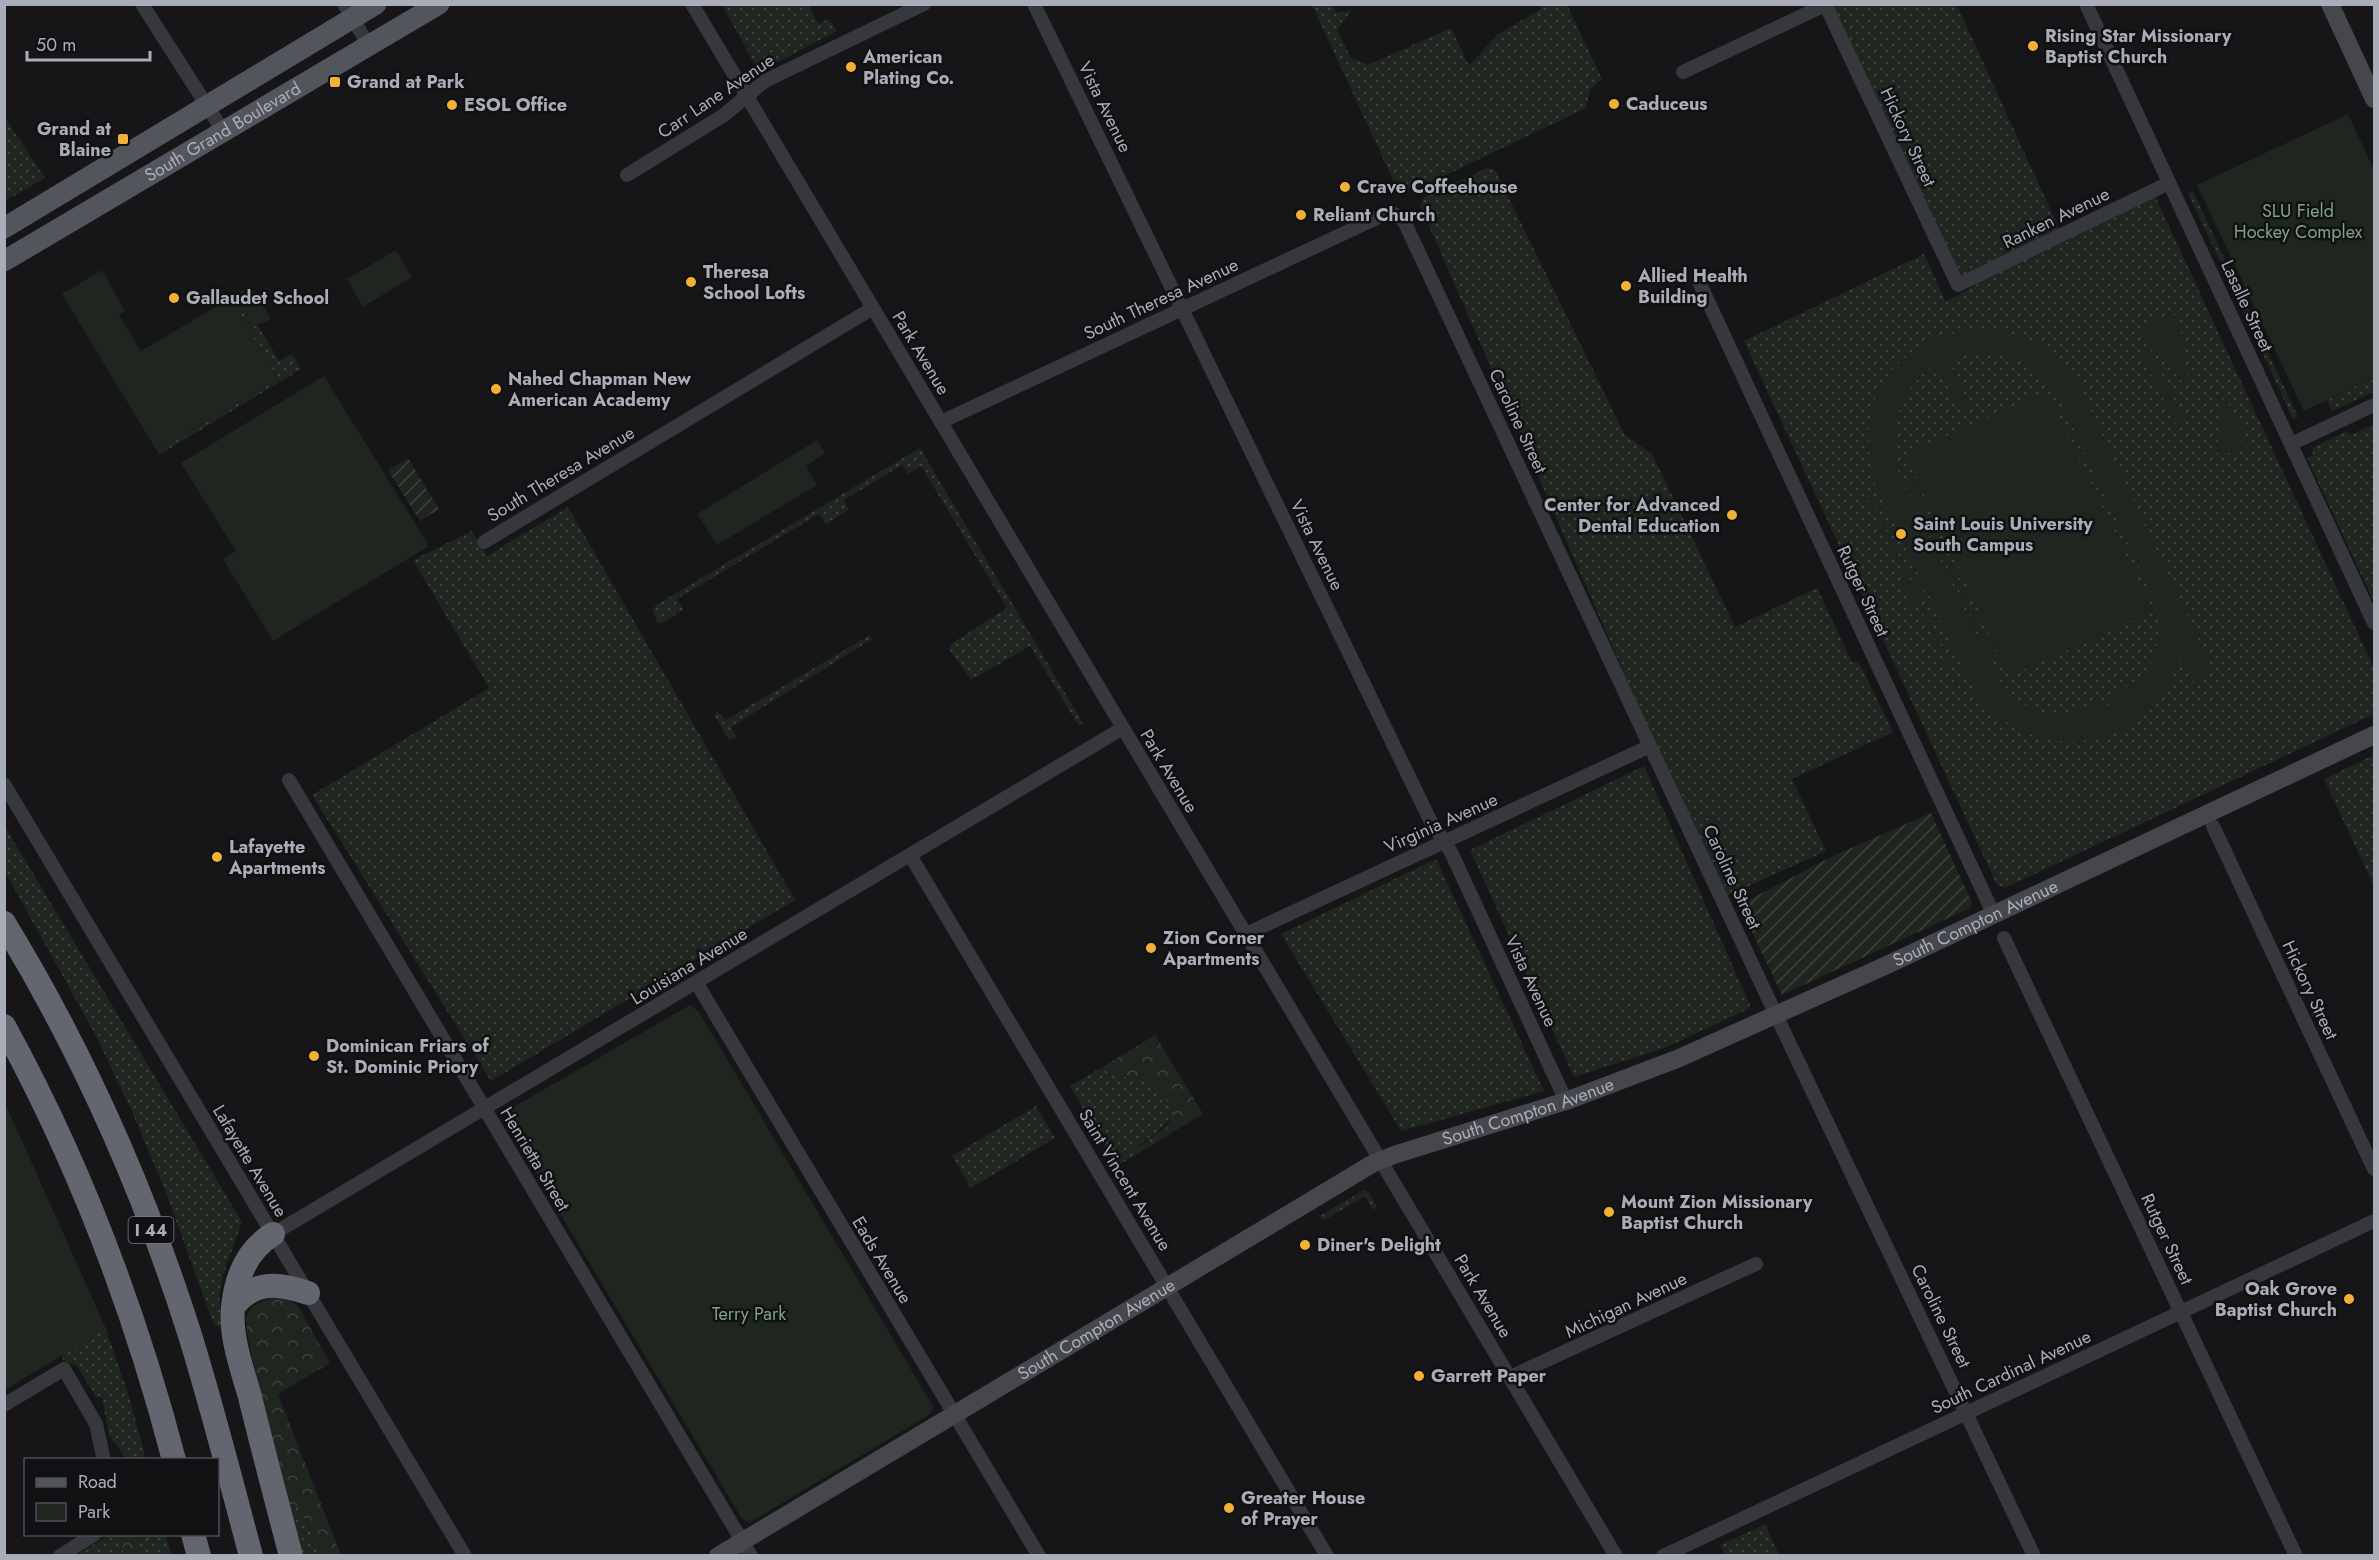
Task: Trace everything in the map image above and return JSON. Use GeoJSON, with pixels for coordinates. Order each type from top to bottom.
{"type":"FeatureCollection","features":[{"type":"Feature","properties":{"kind":"highway","name":"I 44"},"geometry":{"type":"LineString","coordinates":[[4,923],[89,1083],[158,1247],[188,1330],[211,1405],[251,1556]]}},
{"type":"Feature","properties":{"kind":"highway","name":"I 44"},"geometry":{"type":"LineString","coordinates":[[4,1026],[47,1112],[96,1226],[146,1363],[173,1458]]}},
{"type":"Feature","properties":{"kind":"highway"},"geometry":{"type":"LineString","coordinates":[[273,1234],[256,1246],[246,1261],[236,1288],[233,1307],[239,1356],[291,1556]]}},
{"type":"Feature","properties":{"kind":"highway"},"geometry":{"type":"LineString","coordinates":[[233,1307],[244,1295],[264,1285],[284,1286],[308,1293]]}},
{"type":"Feature","properties":{"kind":"highway"},"geometry":{"type":"LineString","coordinates":[[194,1536],[199,1556]]}},
{"type":"Feature","properties":{"kind":"main road","name":"South Grand Boulevard"},"geometry":{"type":"LineString","coordinates":[[4,228],[206,105],[348,11],[376,4]]}},
{"type":"Feature","properties":{"kind":"main road","name":"South Grand Boulevard"},"geometry":{"type":"LineString","coordinates":[[7,254],[439,4]]}},
{"type":"Feature","properties":{"kind":"main road"},"geometry":{"type":"LineString","coordinates":[[2330,4],[2374,99]]}},
{"type":"Feature","properties":{"kind":"main road","name":"South Compton Avenue"},"geometry":{"type":"LineString","coordinates":[[718,1556],[746,1549],[954,1415],[1380,1160],[1566,1101],[1677,1059],[1994,915],[2374,735]]}},
{"type":"Feature","properties":{"kind":"street"},"geometry":{"type":"LineString","coordinates":[[142,4],[223,131]]}},
{"type":"Feature","properties":{"kind":"street","name":"Park Avenue"},"geometry":{"type":"LineString","coordinates":[[692,4],[1616,1556]]}},
{"type":"Feature","properties":{"kind":"street","name":"Carr Lane Avenue"},"geometry":{"type":"LineString","coordinates":[[627,176],[724,116],[765,81],[924,4]]}},
{"type":"Feature","properties":{"kind":"street","name":"Vista Avenue"},"geometry":{"type":"LineString","coordinates":[[1034,4],[1184,308],[1430,820],[1451,852],[1566,1101]]}},
{"type":"Feature","properties":{"kind":"street","name":"Lasalle Street"},"geometry":{"type":"LineString","coordinates":[[2086,4],[2374,623]]}},
{"type":"Feature","properties":{"kind":"street"},"geometry":{"type":"LineString","coordinates":[[1683,72],[1826,5]]}},
{"type":"Feature","properties":{"kind":"street","name":"Hickory Street"},"geometry":{"type":"LineString","coordinates":[[1826,5],[1958,285]]}},
{"type":"Feature","properties":{"kind":"street"},"geometry":{"type":"LineString","coordinates":[[348,11],[369,46]]}},
{"type":"Feature","properties":{"kind":"street","name":"Ranken Avenue"},"geometry":{"type":"LineString","coordinates":[[1958,285],[2169,183]]}},
{"type":"Feature","properties":{"kind":"street","name":"South Theresa Avenue"},"geometry":{"type":"LineString","coordinates":[[941,422],[1383,215],[1397,215]]}},
{"type":"Feature","properties":{"kind":"street","name":"Caroline Street"},"geometry":{"type":"LineString","coordinates":[[1397,215],[1407,226],[1776,1015],[1968,1412],[2034,1556]]}},
{"type":"Feature","properties":{"kind":"street","name":"Rutger Street"},"geometry":{"type":"LineString","coordinates":[[1699,282],[1994,915]]}},
{"type":"Feature","properties":{"kind":"street","name":"South Theresa Avenue"},"geometry":{"type":"LineString","coordinates":[[484,542],[873,308]]}},
{"type":"Feature","properties":{"kind":"street"},"geometry":{"type":"LineString","coordinates":[[2291,444],[2374,405]]}},
{"type":"Feature","properties":{"kind":"street","name":"Louisiana Avenue"},"geometry":{"type":"LineString","coordinates":[[273,1234],[1123,728]]}},
{"type":"Feature","properties":{"kind":"street","name":"Virginia Avenue"},"geometry":{"type":"LineString","coordinates":[[1246,934],[1650,746]]}},
{"type":"Feature","properties":{"kind":"street","name":"Henrietta Street"},"geometry":{"type":"LineString","coordinates":[[290,780],[746,1549]]}},
{"type":"Feature","properties":{"kind":"street","name":"Lafayette Avenue"},"geometry":{"type":"LineString","coordinates":[[4,784],[465,1556]]}},
{"type":"Feature","properties":{"kind":"street","name":"Hickory Street"},"geometry":{"type":"LineString","coordinates":[[2213,826],[2374,1169]]}},
{"type":"Feature","properties":{"kind":"street","name":"Saint Vincent Avenue"},"geometry":{"type":"LineString","coordinates":[[910,855],[1327,1556]]}},
{"type":"Feature","properties":{"kind":"street","name":"Rutger Street"},"geometry":{"type":"LineString","coordinates":[[2004,938],[2296,1556]]}},
{"type":"Feature","properties":{"kind":"street","name":"Eads Avenue"},"geometry":{"type":"LineString","coordinates":[[696,982],[1039,1556]]}},
{"type":"Feature","properties":{"kind":"street","name":"South Cardinal Avenue"},"geometry":{"type":"LineString","coordinates":[[1663,1556],[2180,1310],[2374,1221]]}},
{"type":"Feature","properties":{"kind":"street","name":"Michigan Avenue"},"geometry":{"type":"LineString","coordinates":[[1510,1377],[1756,1264]]}},
{"type":"Feature","properties":{"kind":"street"},"geometry":{"type":"LineString","coordinates":[[4,1405],[64,1369],[96,1424],[104,1458]]}},
{"type":"Feature","properties":{"kind":"street"},"geometry":{"type":"LineString","coordinates":[[60,1556],[91,1536]]}},
{"type":"Feature","properties":{"kind":"green space"},"geometry":{"type":"Polygon","coordinates":[[[1827,4],[1957,5],[2062,235],[1958,285],[1827,4]]]}},
{"type":"Feature","properties":{"kind":"green space"},"geometry":{"type":"Polygon","coordinates":[[[722,5],[809,5],[818,24],[829,19],[837,31],[759,72],[722,5]]]}},
{"type":"Feature","properties":{"kind":"green space"},"geometry":{"type":"Polygon","coordinates":[[[1312,5],[1332,5],[1337,13],[1352,10],[1337,30],[1351,58],[1368,65],[1451,28],[1469,66],[1497,35],[1541,9],[1541,5],[1567,5],[1602,79],[1590,89],[1586,108],[1413,191],[1394,182],[1312,5]]]}},
{"type":"Feature","properties":{"kind":"green space","name":"SLU Field Hockey Complex"},"geometry":{"type":"Polygon","coordinates":[[[2348,114],[2374,170],[2374,377],[2304,411],[2197,185],[2348,114]]]}},
{"type":"Feature","properties":{"kind":"green space"},"geometry":{"type":"Polygon","coordinates":[[[4,116],[45,178],[5,201],[4,201],[4,116]]]}},
{"type":"Feature","properties":{"kind":"green space"},"geometry":{"type":"Polygon","coordinates":[[[1487,168],[1495,170],[1625,435],[1652,454],[1735,627],[1817,588],[1852,662],[1859,663],[1861,666],[1893,732],[1792,779],[1826,851],[1722,898],[1420,205],[1424,197],[1487,168]]]}},
{"type":"Feature","properties":{"kind":"green space"},"geometry":{"type":"Polygon","coordinates":[[[2193,191],[2298,417],[2293,419],[2188,193],[2193,191]]]}},
{"type":"Feature","properties":{"kind":"green space"},"geometry":{"type":"Polygon","coordinates":[[[2155,196],[2374,668],[2374,714],[2005,888],[1997,885],[1744,341],[1924,254],[1946,302],[1996,273],[2155,196]]]}},
{"type":"Feature","properties":{"kind":"green space"},"geometry":{"type":"Polygon","coordinates":[[[396,250],[412,277],[363,307],[347,279],[396,250]]]}},
{"type":"Feature","properties":{"kind":"green space"},"geometry":{"type":"Polygon","coordinates":[[[102,270],[125,311],[119,315],[141,351],[251,286],[271,319],[254,327],[246,319],[249,309],[240,314],[278,379],[157,451],[62,294],[102,270]]]}},
{"type":"Feature","properties":{"kind":"green space"},"geometry":{"type":"Polygon","coordinates":[[[250,308],[246,316],[248,323],[259,327],[279,361],[292,354],[301,369],[159,455],[157,451],[278,379],[240,314],[250,308]]]}},
{"type":"Feature","properties":{"kind":"green space"},"geometry":{"type":"Polygon","coordinates":[[[2178,314],[2188,378],[2191,384],[2185,387],[2138,334],[2157,319],[2178,314]]]}},
{"type":"Feature","properties":{"kind":"green space"},"geometry":{"type":"Polygon","coordinates":[[[1976,328],[2018,335],[2051,353],[2073,373],[2213,670],[2192,682],[2180,656],[2166,691],[2158,702],[2140,719],[2119,731],[2096,739],[2073,741],[2049,739],[2026,733],[2005,721],[1983,702],[1968,678],[1874,481],[1869,439],[1874,402],[1893,369],[1908,355],[1927,343],[1924,337],[1935,332],[1938,337],[1976,328]],[[1980,352],[1948,359],[1970,406],[1959,410],[1937,364],[1923,374],[1903,399],[1895,429],[1894,445],[1900,477],[2001,684],[2024,704],[2046,713],[2071,712],[2099,702],[2103,710],[2110,707],[2106,698],[2135,681],[2152,660],[2159,633],[2154,599],[2056,392],[2032,368],[2013,359],[1980,352]]]}},
{"type":"Feature","properties":{"kind":"green space"},"geometry":{"type":"Polygon","coordinates":[[[2150,349],[2185,423],[2177,427],[2141,354],[2150,349]]]}},
{"type":"Feature","properties":{"kind":"green space"},"geometry":{"type":"Polygon","coordinates":[[[324,376],[429,546],[273,641],[223,559],[236,551],[181,463],[324,376]]]}},
{"type":"Feature","properties":{"kind":"green space"},"geometry":{"type":"Polygon","coordinates":[[[2374,377],[2374,392],[2332,411],[2327,400],[2374,377]]]}},
{"type":"Feature","properties":{"kind":"green space"},"geometry":{"type":"Polygon","coordinates":[[[2046,391],[2154,612],[2009,676],[1906,454],[2046,391]]]}},
{"type":"Feature","properties":{"kind":"green space"},"geometry":{"type":"Polygon","coordinates":[[[2225,398],[2251,446],[2232,453],[2216,453],[2223,405],[2221,401],[2225,398]]]}},
{"type":"Feature","properties":{"kind":"green space"},"geometry":{"type":"Polygon","coordinates":[[[2374,424],[2374,602],[2307,458],[2313,455],[2312,448],[2347,431],[2350,435],[2374,424]]]}},
{"type":"Feature","properties":{"kind":"green space"},"geometry":{"type":"Polygon","coordinates":[[[817,440],[825,453],[806,466],[817,485],[717,545],[697,514],[817,440]]]}},
{"type":"Feature","properties":{"kind":"green space"},"geometry":{"type":"Polygon","coordinates":[[[920,448],[1083,723],[1079,726],[1030,646],[971,680],[949,649],[951,644],[1007,608],[921,466],[908,474],[902,465],[844,500],[849,510],[826,524],[819,514],[677,599],[683,610],[662,623],[658,622],[652,611],[656,605],[920,448]]]}},
{"type":"Feature","properties":{"kind":"green space"},"geometry":{"type":"Polygon","coordinates":[[[408,458],[439,509],[420,521],[388,470],[408,458]]]}},
{"type":"Feature","properties":{"kind":"green space"},"geometry":{"type":"Polygon","coordinates":[[[1915,480],[1925,500],[1922,502],[1987,640],[1990,639],[1999,659],[1990,664],[1980,643],[1983,641],[1918,504],[1915,504],[1906,484],[1915,480]]]}},
{"type":"Feature","properties":{"kind":"green space"},"geometry":{"type":"Polygon","coordinates":[[[1870,495],[1910,580],[1917,577],[1926,598],[1920,601],[1958,682],[1955,683],[1917,602],[1910,605],[1901,585],[1907,581],[1867,497],[1870,495]]]}},
{"type":"Feature","properties":{"kind":"green space"},"geometry":{"type":"Polygon","coordinates":[[[568,507],[795,900],[491,1081],[312,795],[489,688],[413,560],[472,531],[487,556],[568,507]]]}},
{"type":"Feature","properties":{"kind":"green space"},"geometry":{"type":"Polygon","coordinates":[[[870,635],[872,639],[731,727],[736,738],[729,740],[715,716],[717,711],[726,720],[870,635]]]}},
{"type":"Feature","properties":{"kind":"green space"},"geometry":{"type":"Polygon","coordinates":[[[2374,755],[2374,886],[2324,779],[2374,755]]]}},
{"type":"Feature","properties":{"kind":"green space"},"geometry":{"type":"Polygon","coordinates":[[[1644,766],[1750,1005],[1748,1009],[1667,1047],[1574,1077],[1470,850],[1644,766]]]}},
{"type":"Feature","properties":{"kind":"green space"},"geometry":{"type":"Polygon","coordinates":[[[1931,813],[1972,903],[1970,908],[1782,995],[1739,905],[1831,857],[1931,813]]]}},
{"type":"Feature","properties":{"kind":"green space"},"geometry":{"type":"Polygon","coordinates":[[[4,825],[242,1222],[223,1275],[219,1295],[222,1325],[219,1327],[214,1325],[166,1193],[133,1114],[96,1036],[5,872],[4,825]]]}},
{"type":"Feature","properties":{"kind":"green space"},"geometry":{"type":"Polygon","coordinates":[[[1436,859],[1544,1091],[1401,1131],[1281,934],[1436,859]]]}},
{"type":"Feature","properties":{"kind":"green space","name":"Terry Park"},"geometry":{"type":"Polygon","coordinates":[[[690,1005],[699,1012],[934,1408],[929,1415],[749,1523],[742,1519],[505,1121],[507,1113],[512,1108],[690,1005]]]}},
{"type":"Feature","properties":{"kind":"green space"},"geometry":{"type":"Polygon","coordinates":[[[1155,1035],[1203,1114],[1137,1154],[1135,1150],[1167,1126],[1173,1112],[1160,1092],[1153,1086],[1138,1079],[1106,1074],[1101,1068],[1155,1035]]]}},
{"type":"Feature","properties":{"kind":"green space"},"geometry":{"type":"Polygon","coordinates":[[[1101,1068],[1106,1074],[1138,1079],[1153,1086],[1160,1092],[1173,1112],[1161,1129],[1135,1150],[1137,1154],[1117,1166],[1070,1086],[1101,1068]]]}},
{"type":"Feature","properties":{"kind":"green space"},"geometry":{"type":"Polygon","coordinates":[[[4,1103],[106,1329],[128,1393],[146,1458],[126,1458],[109,1436],[102,1398],[96,1397],[77,1366],[64,1361],[58,1349],[4,1103]]]}},
{"type":"Feature","properties":{"kind":"green space"},"geometry":{"type":"Polygon","coordinates":[[[5,1103],[106,1329],[4,1390],[5,1103]]]}},
{"type":"Feature","properties":{"kind":"green space"},"geometry":{"type":"Polygon","coordinates":[[[1036,1106],[1055,1138],[971,1188],[952,1156],[1036,1106]]]}},
{"type":"Feature","properties":{"kind":"green space"},"geometry":{"type":"Polygon","coordinates":[[[1364,1190],[1369,1192],[1377,1207],[1373,1210],[1365,1196],[1323,1221],[1320,1216],[1364,1190]]]}},
{"type":"Feature","properties":{"kind":"green space"},"geometry":{"type":"Polygon","coordinates":[[[274,1297],[292,1301],[299,1308],[330,1363],[278,1394],[341,1555],[323,1555],[298,1507],[282,1494],[247,1333],[246,1317],[252,1306],[274,1297]]]}},
{"type":"Feature","properties":{"kind":"green space"},"geometry":{"type":"Polygon","coordinates":[[[282,1494],[298,1507],[323,1555],[298,1555],[282,1494]]]}},
{"type":"Feature","properties":{"kind":"green space"},"geometry":{"type":"Polygon","coordinates":[[[1765,1524],[1779,1555],[1725,1555],[1720,1545],[1765,1524]]]}},
{"type":"Feature","properties":{"kind":"green space"},"geometry":{"type":"Polygon","coordinates":[[[107,1536],[120,1536],[124,1555],[75,1556],[107,1536]]]}},
{"type":"Feature","properties":{"kind":"green space"},"geometry":{"type":"Polygon","coordinates":[[[120,1536],[136,1536],[140,1555],[124,1555],[120,1536]]]}},
{"type":"Feature","properties":{"kind":"green space"},"geometry":{"type":"Polygon","coordinates":[[[136,1536],[166,1536],[171,1555],[140,1555],[136,1536]]]}},
{"type":"Feature","properties":{"kind":"place","name":"Rising Star Missionary Baptist Church"},"geometry":{"type":"Point","coordinates":[2033,46]}},
{"type":"Feature","properties":{"kind":"place","name":"American Plating Co."},"geometry":{"type":"Point","coordinates":[851,67]}},
{"type":"Feature","properties":{"kind":"place","name":"Grand at Park"},"geometry":{"type":"Point","coordinates":[335,82]}},
{"type":"Feature","properties":{"kind":"place","name":"Caduceus"},"geometry":{"type":"Point","coordinates":[1614,104]}},
{"type":"Feature","properties":{"kind":"place","name":"ESOL Office"},"geometry":{"type":"Point","coordinates":[452,105]}},
{"type":"Feature","properties":{"kind":"place","name":"Grand at Blaine"},"geometry":{"type":"Point","coordinates":[123,139]}},
{"type":"Feature","properties":{"kind":"place","name":"Crave Coffeehouse"},"geometry":{"type":"Point","coordinates":[1345,187]}},
{"type":"Feature","properties":{"kind":"place","name":"Reliant Church"},"geometry":{"type":"Point","coordinates":[1301,215]}},
{"type":"Feature","properties":{"kind":"place","name":"Theresa School Lofts"},"geometry":{"type":"Point","coordinates":[691,282]}},
{"type":"Feature","properties":{"kind":"place","name":"Allied Health Building"},"geometry":{"type":"Point","coordinates":[1626,286]}},
{"type":"Feature","properties":{"kind":"place","name":"Gallaudet School"},"geometry":{"type":"Point","coordinates":[174,298]}},
{"type":"Feature","properties":{"kind":"place","name":"Nahed Chapman New American Academy"},"geometry":{"type":"Point","coordinates":[496,389]}},
{"type":"Feature","properties":{"kind":"place","name":"Center for Advanced Dental Education"},"geometry":{"type":"Point","coordinates":[1732,515]}},
{"type":"Feature","properties":{"kind":"place","name":"Saint Louis University South Campus"},"geometry":{"type":"Point","coordinates":[1901,534]}},
{"type":"Feature","properties":{"kind":"place","name":"Lafayette Apartments"},"geometry":{"type":"Point","coordinates":[217,857]}},
{"type":"Feature","properties":{"kind":"place","name":"Zion Corner Apartments"},"geometry":{"type":"Point","coordinates":[1151,948]}},
{"type":"Feature","properties":{"kind":"place","name":"Dominican Friars of St. Dominic Priory"},"geometry":{"type":"Point","coordinates":[314,1056]}},
{"type":"Feature","properties":{"kind":"place","name":"Mount Zion Missionary Baptist Church"},"geometry":{"type":"Point","coordinates":[1609,1212]}},
{"type":"Feature","properties":{"kind":"place","name":"Diner's Delight"},"geometry":{"type":"Point","coordinates":[1305,1245]}},
{"type":"Feature","properties":{"kind":"place","name":"Oak Grove Baptist Church"},"geometry":{"type":"Point","coordinates":[2349,1299]}},
{"type":"Feature","properties":{"kind":"place","name":"Garrett Paper"},"geometry":{"type":"Point","coordinates":[1419,1376]}},
{"type":"Feature","properties":{"kind":"place","name":"Greater House of Prayer"},"geometry":{"type":"Point","coordinates":[1229,1508]}}]}
